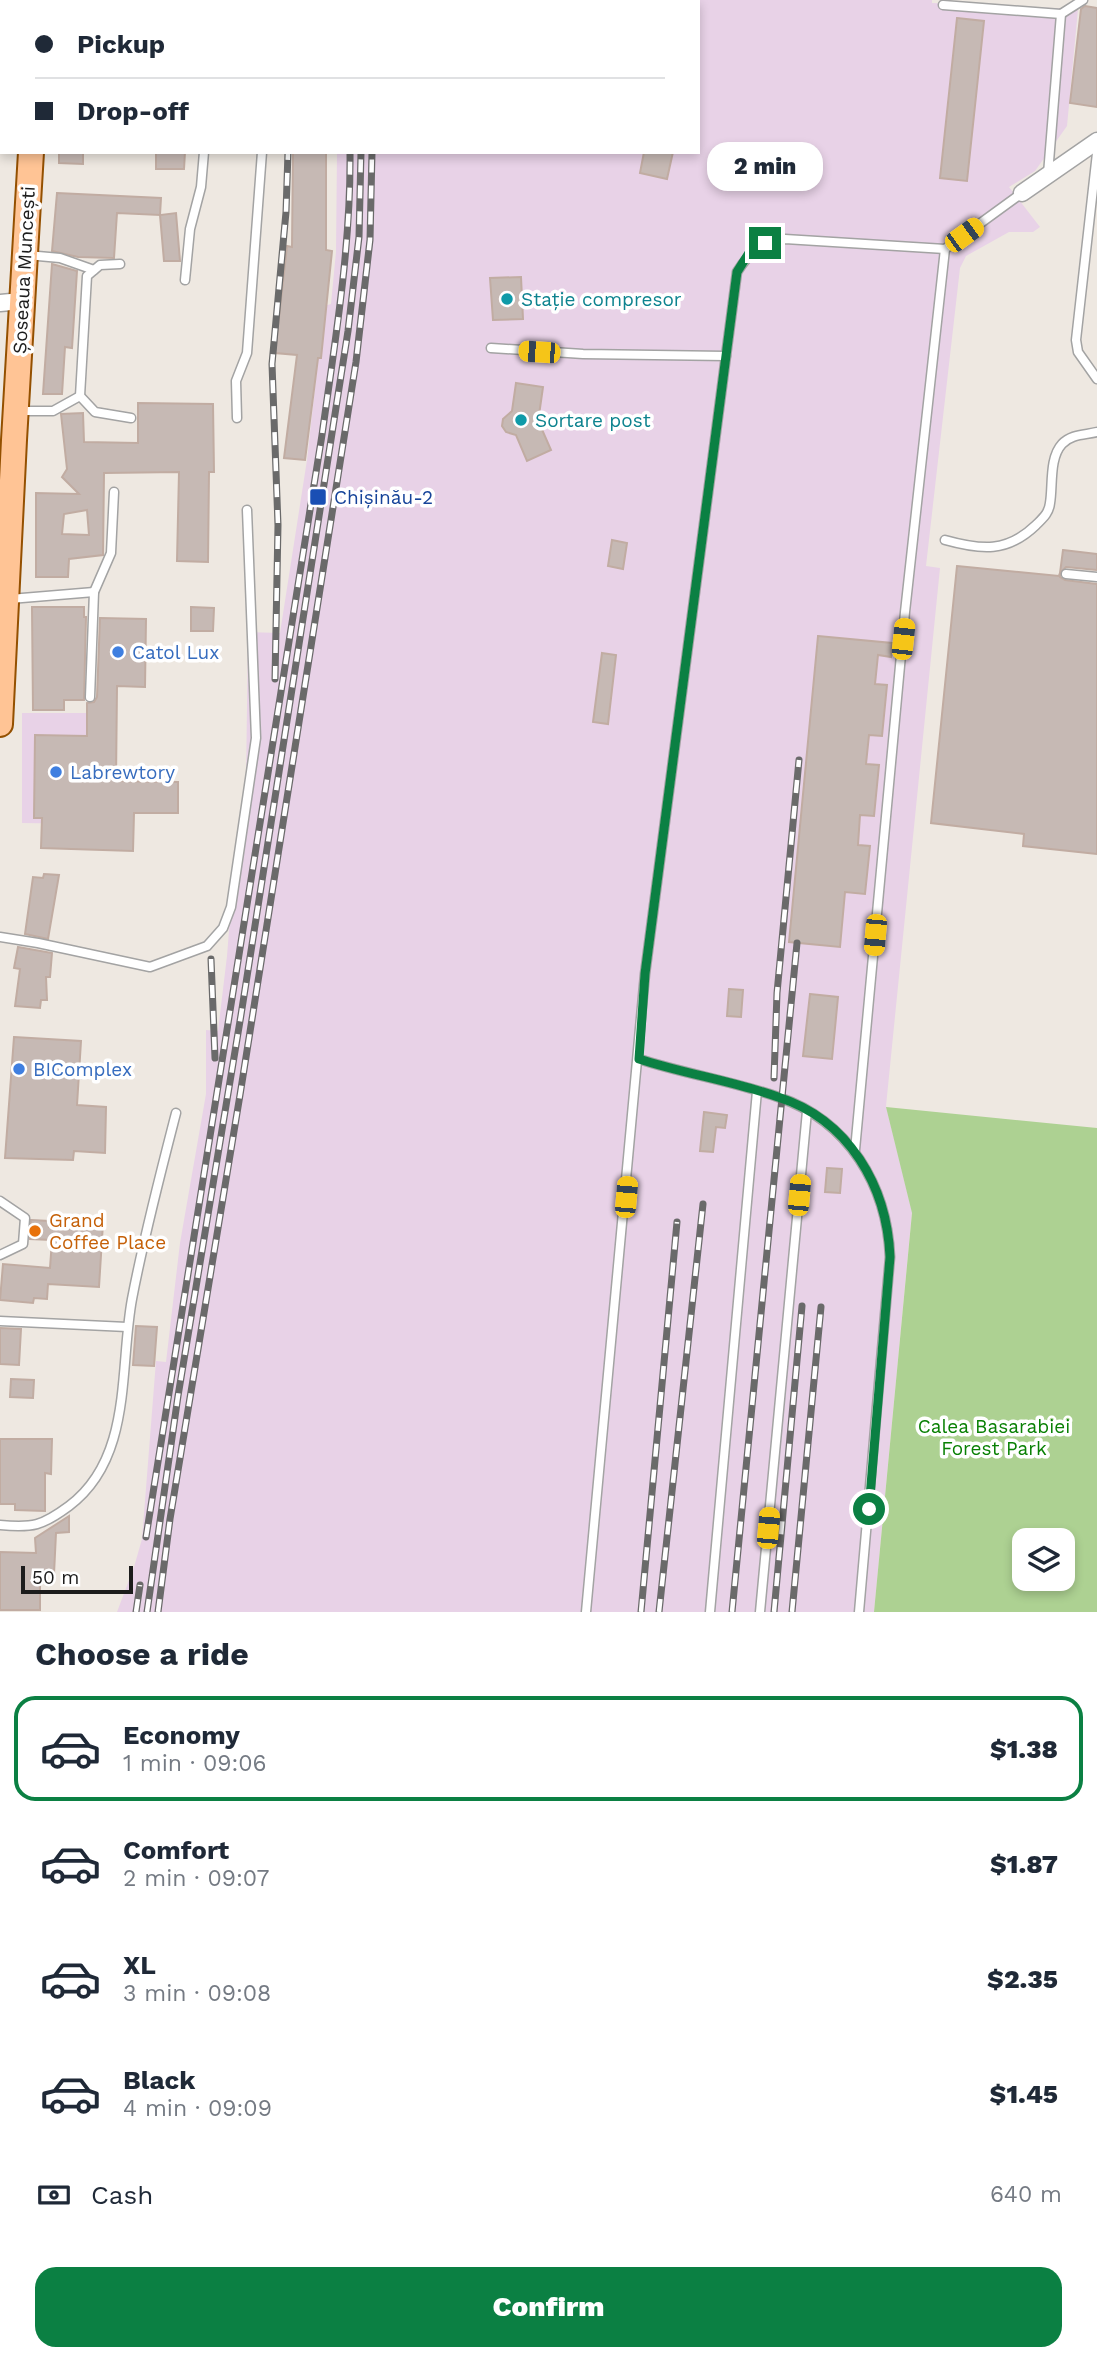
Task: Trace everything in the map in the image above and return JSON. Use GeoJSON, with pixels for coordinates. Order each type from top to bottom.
{"type":"FeatureCollection","features":[{"type":"Feature","properties":{"kind":"main road","name":"Șoseaua Muncești"},"geometry":{"type":"LineString","coordinates":[[0,724],[6,599],[6,459],[15,411],[11,302],[24,255],[31,154]]}},
{"type":"Feature","properties":{"kind":"street"},"geometry":{"type":"LineString","coordinates":[[1022,193],[1097,142]]}},
{"type":"Feature","properties":{"kind":"lane"},"geometry":{"type":"LineString","coordinates":[[943,5],[1061,14],[1083,0]]}},
{"type":"Feature","properties":{"kind":"lane"},"geometry":{"type":"LineString","coordinates":[[1048,174],[1061,14]]}},
{"type":"Feature","properties":{"kind":"lane"},"geometry":{"type":"LineString","coordinates":[[1097,153],[1076,340],[1078,352],[1097,379]]}},
{"type":"Feature","properties":{"kind":"lane"},"geometry":{"type":"LineString","coordinates":[[185,280],[190,229],[201,187],[204,154]]}},
{"type":"Feature","properties":{"kind":"lane"},"geometry":{"type":"LineString","coordinates":[[237,418],[236,381],[247,353],[262,154]]}},
{"type":"Feature","properties":{"kind":"lane"},"geometry":{"type":"LineString","coordinates":[[586,1612],[645,974],[737,272],[749,253],[765,243],[785,239],[945,249],[1022,193]]}},
{"type":"Feature","properties":{"kind":"lane"},"geometry":{"type":"LineString","coordinates":[[855,1150],[904,626],[945,249]]}},
{"type":"Feature","properties":{"kind":"lane"},"geometry":{"type":"LineString","coordinates":[[24,255],[61,258],[94,270]]}},
{"type":"Feature","properties":{"kind":"lane"},"geometry":{"type":"LineString","coordinates":[[120,264],[100,265],[87,276],[80,396],[95,412],[131,418]]}},
{"type":"Feature","properties":{"kind":"lane"},"geometry":{"type":"LineString","coordinates":[[491,348],[583,354],[726,356]]}},
{"type":"Feature","properties":{"kind":"lane"},"geometry":{"type":"LineString","coordinates":[[15,411],[53,411],[80,396]]}},
{"type":"Feature","properties":{"kind":"lane"},"geometry":{"type":"LineString","coordinates":[[945,540],[962,545],[1005,546],[1028,533],[1048,513],[1056,453],[1062,444],[1072,437],[1097,432]]}},
{"type":"Feature","properties":{"kind":"lane"},"geometry":{"type":"LineString","coordinates":[[90,698],[94,592],[111,553],[114,492]]}},
{"type":"Feature","properties":{"kind":"lane"},"geometry":{"type":"LineString","coordinates":[[0,937],[150,967],[207,946],[223,928],[231,907],[256,738],[247,510]]}},
{"type":"Feature","properties":{"kind":"lane"},"geometry":{"type":"LineString","coordinates":[[1066,573],[1097,577]]}},
{"type":"Feature","properties":{"kind":"lane"},"geometry":{"type":"LineString","coordinates":[[6,599],[94,592]]}},
{"type":"Feature","properties":{"kind":"lane"},"geometry":{"type":"LineString","coordinates":[[639,1059],[781,1097],[807,1111],[844,1138],[855,1150],[870,1177],[884,1216],[890,1257],[859,1612]]}},
{"type":"Feature","properties":{"kind":"lane"},"geometry":{"type":"LineString","coordinates":[[710,1612],[757,1091]]}},
{"type":"Feature","properties":{"kind":"lane"},"geometry":{"type":"LineString","coordinates":[[760,1612],[807,1111]]}},
{"type":"Feature","properties":{"kind":"lane"},"geometry":{"type":"LineString","coordinates":[[0,1525],[29,1528],[79,1499],[97,1475],[111,1446],[122,1399],[127,1327],[145,1231],[176,1113]]}},
{"type":"Feature","properties":{"kind":"lane"},"geometry":{"type":"LineString","coordinates":[[0,1201],[25,1218],[23,1244],[0,1255]]}},
{"type":"Feature","properties":{"kind":"lane"},"geometry":{"type":"LineString","coordinates":[[0,1321],[127,1327]]}},
{"type":"Feature","properties":{"kind":"shaded area"},"geometry":{"type":"Polygon","coordinates":[[[700,0],[932,0],[932,3],[1078,9],[1067,126],[1035,171],[1009,187],[1040,227],[1033,232],[1009,232],[966,256],[960,268],[926,566],[940,568],[886,1106],[912,1212],[874,1612],[117,1612],[142,1539],[156,1361],[166,1362],[180,1243],[206,1094],[206,1030],[218,1031],[227,956],[230,898],[246,781],[248,632],[280,633],[307,460],[324,306],[331,304],[336,252],[337,154],[700,154],[700,0]]]}},
{"type":"Feature","properties":{"kind":"shaded area"},"geometry":{"type":"Polygon","coordinates":[[[22,713],[87,713],[87,824],[22,823],[22,713]]]}},
{"type":"Feature","properties":{"kind":"green space","name":"Calea Basarabiei Forest Park"},"geometry":{"type":"Polygon","coordinates":[[[886,1107],[1097,1128],[1097,1612],[874,1612],[912,1213],[886,1107]]]}},
{"type":"Feature","properties":{"kind":"building"},"geometry":{"type":"Polygon","coordinates":[[[1085,6],[1097,8],[1097,107],[1070,103],[1081,9],[1085,6]]]}},
{"type":"Feature","properties":{"kind":"building"},"geometry":{"type":"Polygon","coordinates":[[[957,18],[984,21],[967,181],[940,178],[957,18]]]}},
{"type":"Feature","properties":{"kind":"building"},"geometry":{"type":"Polygon","coordinates":[[[59,154],[83,154],[83,164],[59,163],[59,154]]]}},
{"type":"Feature","properties":{"kind":"building"},"geometry":{"type":"Polygon","coordinates":[[[156,154],[185,154],[184,169],[156,169],[156,154]]]}},
{"type":"Feature","properties":{"kind":"building"},"geometry":{"type":"Polygon","coordinates":[[[293,154],[326,154],[326,250],[332,251],[321,358],[318,358],[305,460],[284,458],[297,355],[275,353],[287,246],[292,247],[293,154]]]}},
{"type":"Feature","properties":{"kind":"building"},"geometry":{"type":"Polygon","coordinates":[[[644,154],[673,154],[667,179],[640,173],[644,154]]]}},
{"type":"Feature","properties":{"kind":"building"},"geometry":{"type":"Polygon","coordinates":[[[57,193],[161,198],[160,215],[117,213],[114,258],[78,257],[52,251],[57,193]]]}},
{"type":"Feature","properties":{"kind":"building"},"geometry":{"type":"Polygon","coordinates":[[[176,213],[180,261],[164,261],[160,215],[176,213]]]}},
{"type":"Feature","properties":{"kind":"building"},"geometry":{"type":"Polygon","coordinates":[[[52,264],[77,271],[72,348],[65,347],[62,394],[43,394],[52,264]]]}},
{"type":"Feature","properties":{"kind":"building","name":"Stație compresor"},"geometry":{"type":"Polygon","coordinates":[[[521,277],[523,319],[493,320],[490,278],[521,277]]]}},
{"type":"Feature","properties":{"kind":"building","name":"Sortare post"},"geometry":{"type":"Polygon","coordinates":[[[516,383],[543,387],[540,425],[551,450],[527,461],[516,435],[506,432],[502,426],[503,419],[512,411],[516,383]]]}},
{"type":"Feature","properties":{"kind":"building"},"geometry":{"type":"Polygon","coordinates":[[[138,403],[213,404],[214,472],[209,472],[208,562],[177,561],[179,472],[104,473],[103,555],[69,559],[68,577],[36,577],[36,493],[79,494],[62,477],[67,469],[61,414],[83,413],[84,442],[138,443],[138,403]],[[87,510],[64,514],[62,534],[89,535],[87,510]]]}},
{"type":"Feature","properties":{"kind":"building"},"geometry":{"type":"Polygon","coordinates":[[[612,540],[627,543],[623,569],[608,566],[612,540]]]}},
{"type":"Feature","properties":{"kind":"building"},"geometry":{"type":"Polygon","coordinates":[[[1063,550],[1097,554],[1097,570],[1066,567],[1060,573],[1063,550]]]}},
{"type":"Feature","properties":{"kind":"building"},"geometry":{"type":"Polygon","coordinates":[[[957,566],[1059,576],[1060,573],[1060,577],[1065,580],[1097,584],[1097,854],[1023,846],[1024,834],[931,823],[957,566]]]}},
{"type":"Feature","properties":{"kind":"building"},"geometry":{"type":"Polygon","coordinates":[[[32,607],[84,607],[84,700],[64,700],[64,710],[33,710],[32,607]]]}},
{"type":"Feature","properties":{"kind":"building"},"geometry":{"type":"Polygon","coordinates":[[[191,607],[214,608],[213,631],[191,631],[191,607]]]}},
{"type":"Feature","properties":{"kind":"building"},"geometry":{"type":"Polygon","coordinates":[[[100,618],[146,619],[145,687],[117,686],[116,781],[178,782],[178,813],[134,813],[133,851],[41,848],[42,818],[34,818],[35,735],[87,736],[87,703],[94,702],[97,697],[100,618]]]}},
{"type":"Feature","properties":{"kind":"building"},"geometry":{"type":"Polygon","coordinates":[[[818,636],[892,643],[891,657],[878,655],[875,684],[887,685],[882,736],[869,735],[866,764],[879,765],[874,816],[860,815],[858,845],[870,846],[865,894],[845,892],[840,947],[789,942],[818,636]]]}},
{"type":"Feature","properties":{"kind":"building"},"geometry":{"type":"Polygon","coordinates":[[[602,653],[616,655],[608,724],[593,722],[602,653]]]}},
{"type":"Feature","properties":{"kind":"building"},"geometry":{"type":"Polygon","coordinates":[[[44,874],[59,875],[48,939],[25,934],[33,877],[43,878],[44,874]]]}},
{"type":"Feature","properties":{"kind":"building"},"geometry":{"type":"Polygon","coordinates":[[[18,947],[52,953],[50,977],[46,977],[47,1000],[41,1000],[40,1008],[15,1006],[20,969],[14,968],[18,947]]]}},
{"type":"Feature","properties":{"kind":"building"},"geometry":{"type":"Polygon","coordinates":[[[729,989],[743,990],[741,1017],[727,1016],[729,989]]]}},
{"type":"Feature","properties":{"kind":"building"},"geometry":{"type":"Polygon","coordinates":[[[810,994],[838,997],[832,1059],[803,1056],[810,994]]]}},
{"type":"Feature","properties":{"kind":"building"},"geometry":{"type":"Polygon","coordinates":[[[14,1037],[81,1041],[77,1105],[106,1107],[105,1153],[74,1151],[73,1160],[5,1158],[14,1037]]]}},
{"type":"Feature","properties":{"kind":"building"},"geometry":{"type":"Polygon","coordinates":[[[704,1112],[727,1115],[725,1128],[716,1127],[713,1152],[700,1151],[704,1112]]]}},
{"type":"Feature","properties":{"kind":"building"},"geometry":{"type":"Polygon","coordinates":[[[827,1168],[842,1169],[840,1193],[825,1192],[827,1168]]]}},
{"type":"Feature","properties":{"kind":"building"},"geometry":{"type":"Polygon","coordinates":[[[31,1220],[49,1221],[49,1227],[82,1230],[82,1222],[103,1223],[99,1287],[48,1284],[47,1299],[34,1298],[33,1303],[0,1300],[3,1264],[50,1268],[52,1240],[30,1239],[31,1220]]]}},
{"type":"Feature","properties":{"kind":"building"},"geometry":{"type":"Polygon","coordinates":[[[136,1326],[157,1327],[154,1366],[133,1365],[136,1326]]]}},
{"type":"Feature","properties":{"kind":"building"},"geometry":{"type":"Polygon","coordinates":[[[0,1328],[21,1329],[19,1365],[0,1364],[0,1328]]]}},
{"type":"Feature","properties":{"kind":"building"},"geometry":{"type":"Polygon","coordinates":[[[11,1379],[34,1380],[33,1398],[10,1397],[11,1379]]]}},
{"type":"Feature","properties":{"kind":"building"},"geometry":{"type":"Polygon","coordinates":[[[0,1439],[52,1439],[51,1474],[45,1473],[45,1511],[15,1510],[15,1504],[0,1504],[0,1439]]]}},
{"type":"Feature","properties":{"kind":"building"},"geometry":{"type":"Polygon","coordinates":[[[69,1516],[69,1532],[56,1533],[54,1574],[40,1574],[40,1610],[0,1610],[0,1552],[36,1553],[35,1538],[69,1516]]]}},
{"type":"Feature","properties":{"kind":"railway"},"geometry":{"type":"LineString","coordinates":[[275,679],[278,525],[272,364],[286,212],[288,154]]}},
{"type":"Feature","properties":{"kind":"railway"},"geometry":{"type":"LineString","coordinates":[[146,1537],[322,435],[345,259],[350,154]]}},
{"type":"Feature","properties":{"kind":"railway"},"geometry":{"type":"LineString","coordinates":[[147,1612],[178,1396],[241,1015],[348,331],[359,237],[361,154]]}},
{"type":"Feature","properties":{"kind":"railway"},"geometry":{"type":"LineString","coordinates":[[158,1612],[170,1519],[356,362],[370,240],[372,154]]}},
{"type":"Feature","properties":{"kind":"railway"},"geometry":{"type":"LineString","coordinates":[[774,1078],[777,993],[799,760]]}},
{"type":"Feature","properties":{"kind":"railway"},"geometry":{"type":"LineString","coordinates":[[732,1612],[797,943]]}},
{"type":"Feature","properties":{"kind":"railway"},"geometry":{"type":"LineString","coordinates":[[211,959],[215,1058]]}},
{"type":"Feature","properties":{"kind":"railway"},"geometry":{"type":"LineString","coordinates":[[659,1612],[703,1204]]}},
{"type":"Feature","properties":{"kind":"railway"},"geometry":{"type":"LineString","coordinates":[[641,1612],[677,1222]]}},
{"type":"Feature","properties":{"kind":"railway"},"geometry":{"type":"LineString","coordinates":[[774,1612],[802,1306]]}},
{"type":"Feature","properties":{"kind":"railway"},"geometry":{"type":"LineString","coordinates":[[792,1612],[821,1307]]}},
{"type":"Feature","properties":{"kind":"railway"},"geometry":{"type":"LineString","coordinates":[[136,1612],[140,1585]]}},
{"type":"Feature","properties":{"kind":"place","name":"Stație compresor"},"geometry":{"type":"Point","coordinates":[507,299]}},
{"type":"Feature","properties":{"kind":"place","name":"Sortare post"},"geometry":{"type":"Point","coordinates":[521,420]}},
{"type":"Feature","properties":{"kind":"place","name":"Chișinău-2"},"geometry":{"type":"Point","coordinates":[318,497]}},
{"type":"Feature","properties":{"kind":"place","name":"Catol Lux"},"geometry":{"type":"Point","coordinates":[118,652]}},
{"type":"Feature","properties":{"kind":"place","name":"Labrewtory"},"geometry":{"type":"Point","coordinates":[56,772]}},
{"type":"Feature","properties":{"kind":"place","name":"BIComplex"},"geometry":{"type":"Point","coordinates":[19,1069]}},
{"type":"Feature","properties":{"kind":"place","name":"Grand Coffee Place"},"geometry":{"type":"Point","coordinates":[35,1231]}},
{"type":"Feature","properties":{"kind":"route"},"geometry":{"type":"LineString","coordinates":[[765,243],[749,253],[737,272],[645,974],[639,1059],[781,1097],[816,1116],[844,1138],[855,1150],[870,1177],[889,1236],[890,1257],[869,1509]]}}]}
